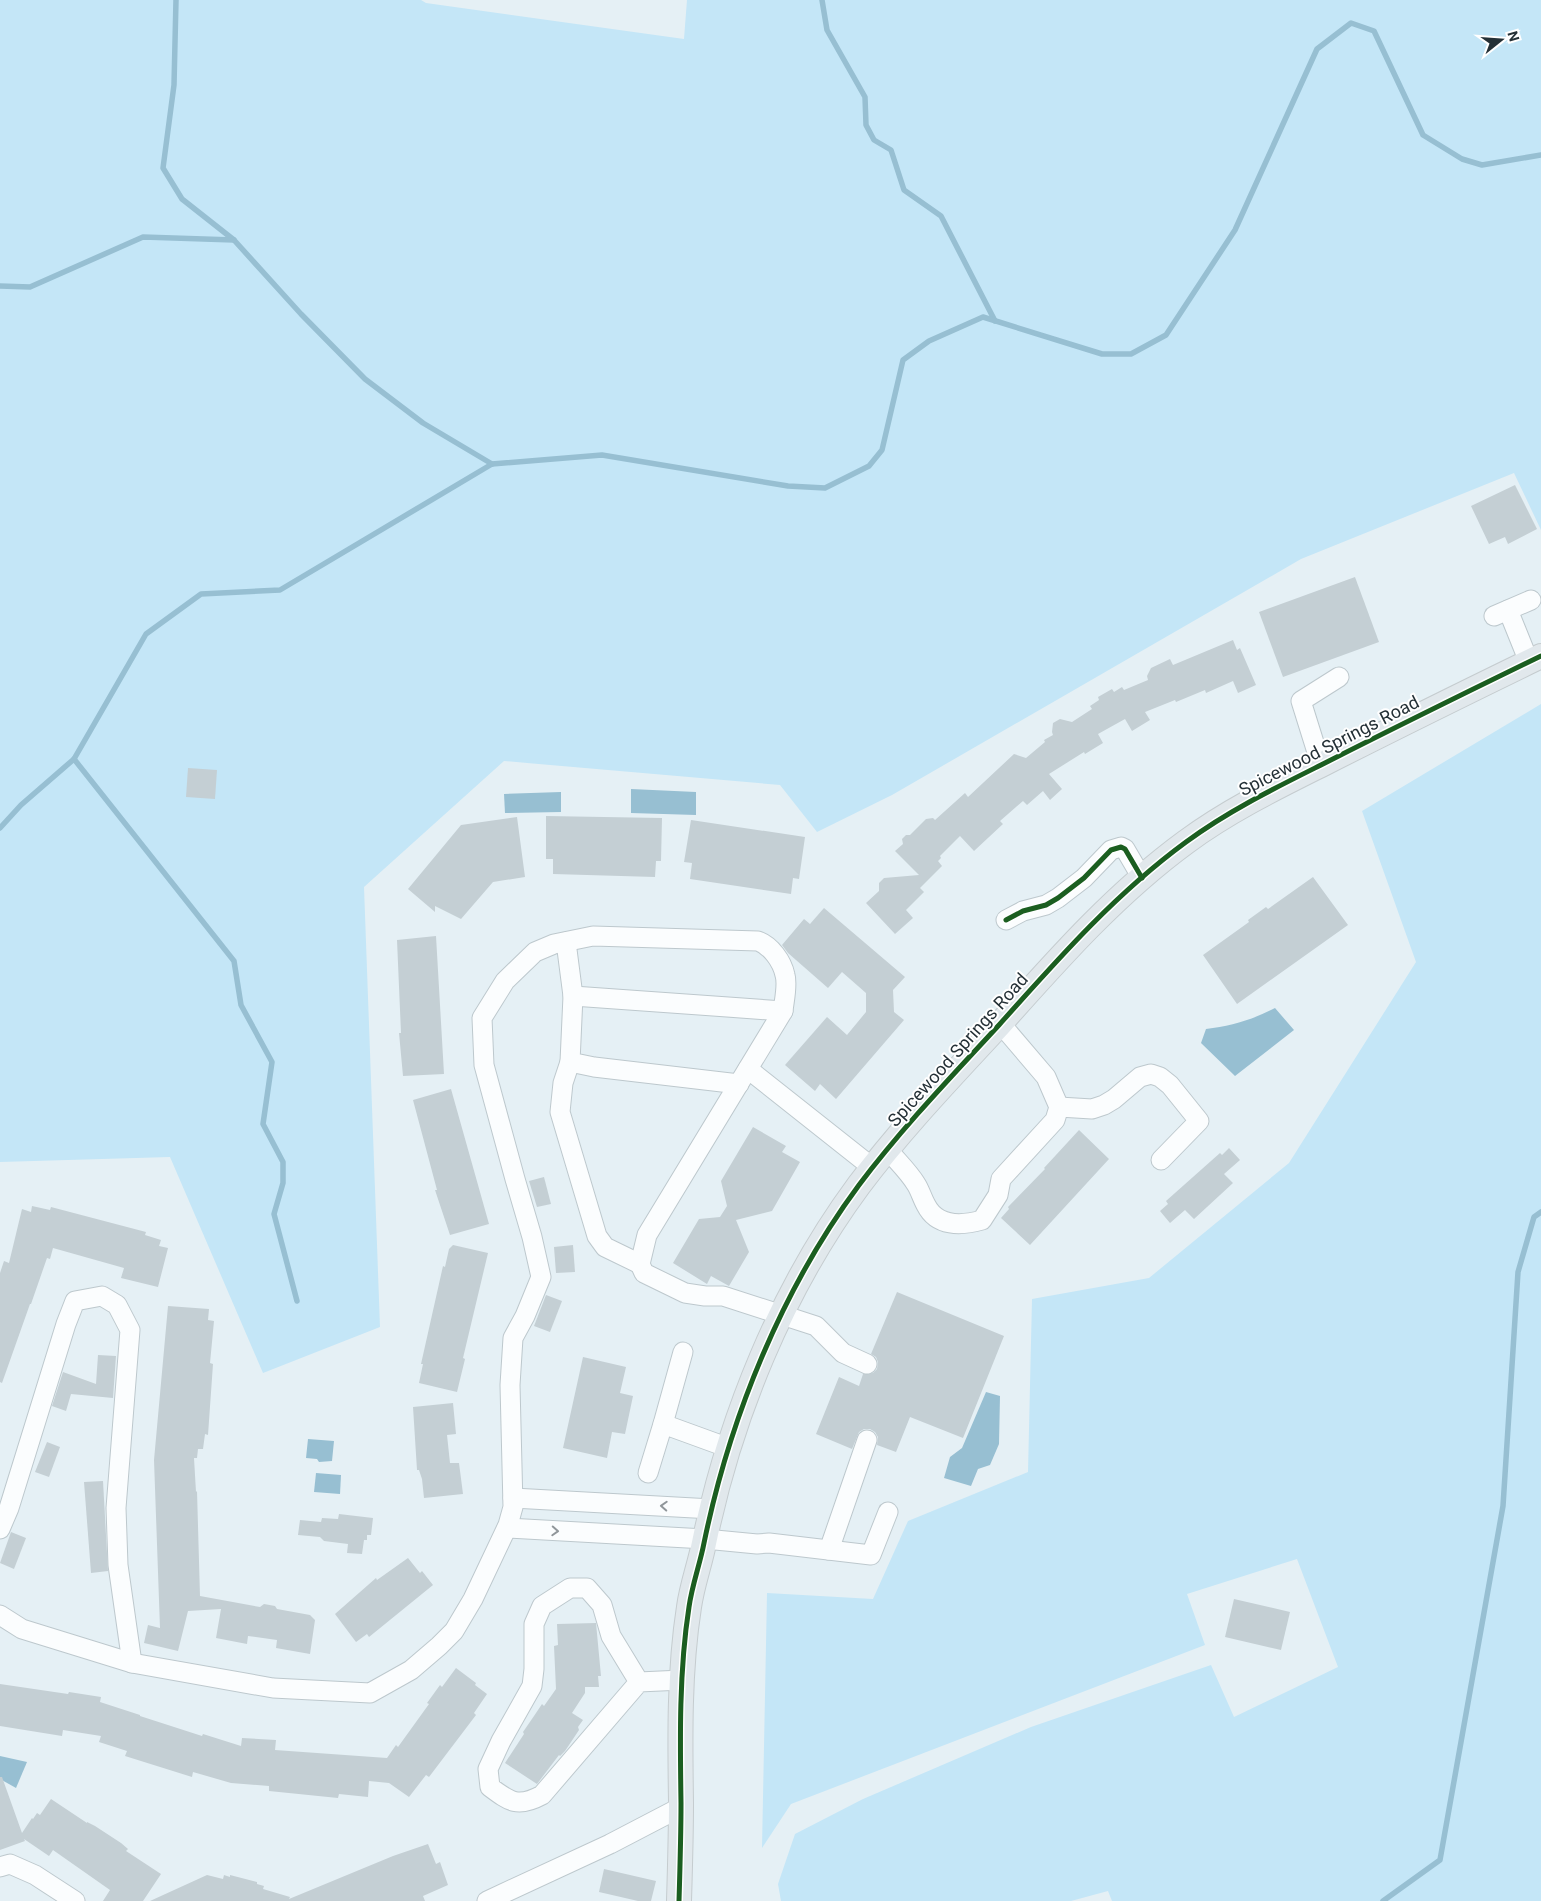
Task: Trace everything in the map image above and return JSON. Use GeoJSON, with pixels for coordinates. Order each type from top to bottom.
{"type":"FeatureCollection","features":[{"type":"Feature","properties":{"kind":"main road","name":"Spicewood Springs Road"},"geometry":{"type":"LineString","coordinates":[[679,1901],[682,1680],[689,1606],[712,1509],[729,1448],[752,1382],[781,1314],[817,1249],[858,1187],[907,1126],[1099,916],[1187,842],[1237,809],[1321,765],[1535,659]]}},
{"type":"Feature","properties":{"kind":"street"},"geometry":{"type":"LineString","coordinates":[[1532,600],[1501,613],[1535,659]]}},
{"type":"Feature","properties":{"kind":"street"},"geometry":{"type":"LineString","coordinates":[[1321,765],[1301,701],[1339,677]]}},
{"type":"Feature","properties":{"kind":"street"},"geometry":{"type":"LineString","coordinates":[[1006,920],[1023,911],[1046,905],[1058,898],[1084,878],[1111,850],[1121,847],[1125,849],[1142,878]]}},
{"type":"Feature","properties":{"kind":"street"},"geometry":{"type":"LineString","coordinates":[[0,1615],[22,1629],[132,1663],[273,1688],[370,1693],[388,1685],[411,1670],[454,1631],[473,1599],[507,1528],[513,1507],[510,1385],[513,1338],[526,1316],[541,1277],[532,1237],[484,1065],[482,1018],[505,981],[535,952],[566,942],[593,936],[758,941],[765,944],[773,952],[785,975],[783,1011],[648,1235],[640,1264],[644,1273],[684,1293],[723,1296],[816,1326],[843,1353],[867,1364]]}},
{"type":"Feature","properties":{"kind":"street"},"geometry":{"type":"LineString","coordinates":[[566,942],[573,996],[570,1062],[563,1084],[560,1112],[597,1236],[606,1248],[640,1264]]}},
{"type":"Feature","properties":{"kind":"street"},"geometry":{"type":"LineString","coordinates":[[573,996],[783,1011]]}},
{"type":"Feature","properties":{"kind":"street"},"geometry":{"type":"LineString","coordinates":[[888,1150],[916,1184],[927,1208],[936,1218],[953,1224],[966,1224],[982,1220],[998,1194],[1001,1179],[1055,1120],[1059,1107],[1046,1076],[1000,1023]]}},
{"type":"Feature","properties":{"kind":"street"},"geometry":{"type":"LineString","coordinates":[[570,1062],[594,1067],[744,1076],[873,1168]]}},
{"type":"Feature","properties":{"kind":"street"},"geometry":{"type":"LineString","coordinates":[[1059,1107],[1092,1109],[1114,1099],[1140,1077],[1151,1074],[1160,1077],[1170,1085],[1199,1121],[1161,1160]]}},
{"type":"Feature","properties":{"kind":"street"},"geometry":{"type":"LineString","coordinates":[[0,1529],[9,1508],[75,1300],[102,1296],[117,1305],[130,1330],[116,1508],[118,1565],[132,1663]]}},
{"type":"Feature","properties":{"kind":"street"},"geometry":{"type":"LineString","coordinates":[[648,1473],[683,1352]]}},
{"type":"Feature","properties":{"kind":"street"},"geometry":{"type":"LineString","coordinates":[[663,1424],[729,1448]]}},
{"type":"Feature","properties":{"kind":"street"},"geometry":{"type":"LineString","coordinates":[[829,1550],[867,1440]]}},
{"type":"Feature","properties":{"kind":"street"},"geometry":{"type":"LineString","coordinates":[[513,1498],[712,1509]]}},
{"type":"Feature","properties":{"kind":"street"},"geometry":{"type":"LineString","coordinates":[[507,1528],[705,1539],[757,1544],[769,1543],[871,1555],[888,1512]]}},
{"type":"Feature","properties":{"kind":"street"},"geometry":{"type":"LineString","coordinates":[[639,1682],[611,1636],[602,1605],[587,1588],[570,1588],[542,1606],[534,1624],[532,1686],[501,1741],[488,1769],[490,1787],[508,1800],[528,1803],[542,1795],[639,1682],[682,1680]]}},
{"type":"Feature","properties":{"kind":"street"},"geometry":{"type":"LineString","coordinates":[[488,1901],[610,1844],[681,1807]]}},
{"type":"Feature","properties":{"kind":"street"},"geometry":{"type":"LineString","coordinates":[[0,1867],[10,1864],[35,1875],[75,1901]]}},
{"type":"Feature","properties":{"kind":"shaded area"},"geometry":{"type":"Polygon","coordinates":[[[0,0],[421,0],[426,3],[684,39],[687,0],[1541,0],[1541,530],[1514,473],[1301,559],[892,795],[817,832],[780,785],[504,761],[364,887],[380,1327],[263,1373],[170,1157],[0,1162],[0,0]]]}},
{"type":"Feature","properties":{"kind":"shaded area"},"geometry":{"type":"Polygon","coordinates":[[[1541,704],[1541,1901],[1112,1901],[1108,1891],[1071,1901],[781,1901],[778,1884],[795,1834],[863,1799],[1031,1727],[1211,1665],[1234,1717],[1338,1667],[1297,1559],[1187,1594],[1205,1645],[791,1804],[762,1848],[767,1593],[873,1599],[908,1521],[1028,1472],[1032,1299],[1149,1278],[1289,1163],[1416,962],[1362,811],[1541,704]]]}},
{"type":"Feature","properties":{"kind":"shaded area"},"geometry":{"type":"Polygon","coordinates":[[[631,789],[696,792],[696,815],[631,813],[631,789]]]}},
{"type":"Feature","properties":{"kind":"shaded area"},"geometry":{"type":"Polygon","coordinates":[[[561,792],[561,812],[505,813],[504,794],[561,792]]]}},
{"type":"Feature","properties":{"kind":"shaded area"},"geometry":{"type":"Polygon","coordinates":[[[1275,1008],[1294,1030],[1235,1076],[1201,1043],[1206,1029],[1241,1022],[1275,1008]]]}},
{"type":"Feature","properties":{"kind":"shaded area"},"geometry":{"type":"Polygon","coordinates":[[[986,1392],[1000,1396],[999,1444],[990,1465],[978,1469],[971,1486],[944,1478],[950,1457],[962,1448],[986,1392]]]}},
{"type":"Feature","properties":{"kind":"shaded area"},"geometry":{"type":"Polygon","coordinates":[[[308,1439],[334,1441],[332,1461],[319,1462],[317,1459],[306,1458],[308,1439]]]}},
{"type":"Feature","properties":{"kind":"shaded area"},"geometry":{"type":"Polygon","coordinates":[[[316,1473],[341,1475],[340,1494],[314,1492],[316,1473]]]}},
{"type":"Feature","properties":{"kind":"shaded area"},"geometry":{"type":"Polygon","coordinates":[[[0,1756],[27,1762],[16,1788],[0,1779],[0,1756]]]}},
{"type":"Feature","properties":{"kind":"building"},"geometry":{"type":"Polygon","coordinates":[[[1515,485],[1537,529],[1508,544],[1505,537],[1489,544],[1471,506],[1515,485]]]}},
{"type":"Feature","properties":{"kind":"building"},"geometry":{"type":"Polygon","coordinates":[[[1355,577],[1379,642],[1283,677],[1259,612],[1355,577]]]}},
{"type":"Feature","properties":{"kind":"building"},"geometry":{"type":"Polygon","coordinates":[[[1233,640],[1237,650],[1240,648],[1256,685],[1238,693],[1233,681],[1206,693],[1205,690],[1145,712],[1150,720],[1132,731],[1125,719],[1098,734],[1103,743],[1085,754],[1084,752],[1049,774],[1062,789],[1050,800],[1043,791],[1027,805],[1023,801],[1000,821],[1003,824],[974,851],[960,836],[940,856],[941,858],[938,861],[942,866],[920,888],[924,892],[906,910],[913,918],[895,934],[866,903],[879,891],[879,883],[884,878],[919,875],[895,851],[903,844],[902,839],[906,835],[910,835],[926,819],[933,818],[935,820],[965,793],[968,797],[1014,754],[1026,758],[1045,742],[1044,740],[1053,735],[1053,723],[1060,719],[1072,722],[1092,709],[1090,706],[1099,700],[1098,697],[1112,689],[1114,692],[1122,687],[1124,690],[1148,680],[1147,676],[1151,668],[1170,659],[1173,665],[1233,640]]]}},
{"type":"Feature","properties":{"kind":"building"},"geometry":{"type":"Polygon","coordinates":[[[188,768],[217,770],[215,799],[186,797],[188,768]]]}},
{"type":"Feature","properties":{"kind":"building"},"geometry":{"type":"Polygon","coordinates":[[[546,816],[662,818],[661,861],[656,861],[655,877],[553,874],[553,859],[546,859],[546,816]]]}},
{"type":"Feature","properties":{"kind":"building"},"geometry":{"type":"Polygon","coordinates":[[[517,817],[525,877],[493,882],[461,919],[435,906],[435,912],[408,889],[461,825],[517,817]]]}},
{"type":"Feature","properties":{"kind":"building"},"geometry":{"type":"Polygon","coordinates":[[[691,820],[805,837],[799,879],[793,878],[791,894],[690,879],[692,863],[684,862],[691,820]]]}},
{"type":"Feature","properties":{"kind":"building"},"geometry":{"type":"Polygon","coordinates":[[[1313,877],[1348,925],[1237,1004],[1203,955],[1249,922],[1248,920],[1266,907],[1268,909],[1313,877]]]}},
{"type":"Feature","properties":{"kind":"building"},"geometry":{"type":"Polygon","coordinates":[[[824,908],[905,977],[893,990],[894,1012],[904,1020],[836,1099],[820,1084],[815,1091],[785,1065],[827,1017],[847,1035],[866,1012],[866,993],[842,972],[828,988],[788,953],[782,945],[804,919],[810,924],[824,908]]]}},
{"type":"Feature","properties":{"kind":"building"},"geometry":{"type":"Polygon","coordinates":[[[436,936],[444,1074],[403,1076],[399,1033],[401,1033],[397,940],[436,936]]]}},
{"type":"Feature","properties":{"kind":"building"},"geometry":{"type":"Polygon","coordinates":[[[451,1089],[489,1224],[450,1235],[435,1190],[437,1190],[413,1100],[451,1089]]]}},
{"type":"Feature","properties":{"kind":"building"},"geometry":{"type":"Polygon","coordinates":[[[753,1127],[786,1146],[782,1152],[800,1162],[772,1211],[736,1220],[749,1252],[729,1286],[711,1276],[707,1284],[673,1263],[699,1219],[720,1217],[727,1206],[721,1181],[753,1127]]]}},
{"type":"Feature","properties":{"kind":"building"},"geometry":{"type":"Polygon","coordinates":[[[1079,1130],[1109,1159],[1030,1245],[1001,1218],[1009,1209],[1008,1207],[1079,1130]]]}},
{"type":"Feature","properties":{"kind":"building"},"geometry":{"type":"Polygon","coordinates":[[[1229,1148],[1240,1160],[1224,1174],[1233,1183],[1194,1219],[1185,1210],[1170,1223],[1160,1211],[1168,1204],[1166,1201],[1220,1153],[1222,1155],[1229,1148]]]}},
{"type":"Feature","properties":{"kind":"building"},"geometry":{"type":"Polygon","coordinates":[[[544,1177],[551,1204],[537,1207],[529,1181],[544,1177]]]}},
{"type":"Feature","properties":{"kind":"building"},"geometry":{"type":"Polygon","coordinates":[[[32,1206],[50,1210],[51,1207],[146,1232],[145,1235],[161,1240],[159,1246],[168,1248],[158,1287],[121,1278],[124,1268],[53,1248],[50,1259],[47,1258],[2,1383],[0,1382],[0,1273],[4,1261],[9,1263],[22,1209],[31,1212],[32,1206]]]}},
{"type":"Feature","properties":{"kind":"building"},"geometry":{"type":"Polygon","coordinates":[[[453,1245],[488,1253],[463,1358],[465,1359],[457,1392],[419,1383],[423,1364],[421,1364],[443,1266],[445,1267],[449,1249],[453,1245]]]}},
{"type":"Feature","properties":{"kind":"building"},"geometry":{"type":"Polygon","coordinates":[[[573,1245],[575,1272],[556,1273],[554,1247],[573,1245]]]}},
{"type":"Feature","properties":{"kind":"building"},"geometry":{"type":"Polygon","coordinates":[[[897,1292],[1004,1336],[963,1438],[910,1417],[896,1452],[877,1445],[878,1437],[870,1429],[864,1429],[859,1432],[852,1449],[816,1434],[839,1377],[859,1386],[863,1374],[873,1373],[877,1369],[878,1362],[876,1357],[871,1354],[897,1292]]]}},
{"type":"Feature","properties":{"kind":"building"},"geometry":{"type":"Polygon","coordinates":[[[546,1295],[562,1301],[550,1332],[534,1326],[546,1295]]]}},
{"type":"Feature","properties":{"kind":"building"},"geometry":{"type":"Polygon","coordinates":[[[168,1306],[209,1309],[208,1320],[214,1321],[210,1363],[213,1364],[208,1435],[205,1434],[203,1449],[198,1449],[197,1458],[194,1458],[197,1491],[200,1596],[260,1607],[264,1604],[275,1606],[277,1609],[310,1615],[315,1620],[310,1654],[276,1648],[277,1640],[248,1636],[247,1644],[216,1638],[221,1609],[188,1611],[178,1651],[144,1643],[148,1625],[160,1628],[154,1460],[168,1306]]]}},
{"type":"Feature","properties":{"kind":"building"},"geometry":{"type":"Polygon","coordinates":[[[98,1355],[116,1356],[113,1398],[71,1394],[66,1411],[52,1406],[63,1372],[96,1384],[98,1355]]]}},
{"type":"Feature","properties":{"kind":"building"},"geometry":{"type":"Polygon","coordinates":[[[583,1357],[626,1367],[620,1393],[633,1396],[625,1434],[612,1432],[607,1458],[563,1448],[583,1357]]]}},
{"type":"Feature","properties":{"kind":"building"},"geometry":{"type":"Polygon","coordinates":[[[453,1403],[456,1434],[447,1435],[450,1463],[459,1463],[463,1494],[424,1498],[422,1479],[419,1470],[417,1470],[413,1407],[453,1403]]]}},
{"type":"Feature","properties":{"kind":"building"},"geometry":{"type":"Polygon","coordinates":[[[47,1442],[60,1447],[49,1477],[35,1472],[47,1442]]]}},
{"type":"Feature","properties":{"kind":"building"},"geometry":{"type":"Polygon","coordinates":[[[103,1481],[108,1571],[91,1573],[84,1482],[103,1481]]]}},
{"type":"Feature","properties":{"kind":"building"},"geometry":{"type":"Polygon","coordinates":[[[339,1514],[373,1518],[371,1535],[367,1535],[367,1540],[364,1540],[362,1554],[347,1553],[348,1544],[324,1541],[320,1537],[298,1535],[300,1520],[321,1522],[322,1518],[338,1519],[339,1514]]]}},
{"type":"Feature","properties":{"kind":"building"},"geometry":{"type":"Polygon","coordinates":[[[11,1532],[26,1538],[14,1569],[0,1563],[11,1532]]]}},
{"type":"Feature","properties":{"kind":"building"},"geometry":{"type":"Polygon","coordinates":[[[408,1558],[433,1585],[369,1637],[367,1634],[356,1642],[335,1614],[376,1578],[377,1580],[408,1558]]]}},
{"type":"Feature","properties":{"kind":"building"},"geometry":{"type":"Polygon","coordinates":[[[1234,1599],[1290,1612],[1281,1650],[1225,1637],[1234,1599]]]}},
{"type":"Feature","properties":{"kind":"building"},"geometry":{"type":"Polygon","coordinates":[[[596,1623],[601,1676],[598,1676],[599,1687],[585,1687],[585,1693],[572,1713],[583,1720],[578,1727],[579,1730],[565,1751],[559,1755],[537,1784],[505,1763],[542,1704],[544,1706],[556,1689],[554,1646],[558,1645],[557,1624],[596,1623]]]}},
{"type":"Feature","properties":{"kind":"building"},"geometry":{"type":"Polygon","coordinates":[[[456,1668],[487,1694],[474,1713],[476,1715],[429,1777],[426,1775],[409,1797],[389,1783],[369,1781],[368,1797],[339,1794],[338,1798],[269,1791],[269,1786],[231,1783],[193,1772],[192,1777],[125,1756],[127,1751],[99,1742],[101,1736],[63,1730],[62,1736],[0,1726],[0,1684],[101,1697],[100,1702],[140,1716],[202,1736],[203,1734],[241,1746],[242,1738],[276,1740],[275,1750],[387,1758],[396,1745],[398,1747],[429,1704],[427,1703],[440,1685],[442,1687],[456,1668]]]}},
{"type":"Feature","properties":{"kind":"building"},"geometry":{"type":"Polygon","coordinates":[[[0,1777],[2,1777],[22,1833],[32,1818],[37,1813],[40,1815],[51,1799],[121,1843],[128,1849],[126,1851],[161,1874],[143,1901],[103,1901],[110,1890],[53,1850],[49,1856],[24,1839],[25,1841],[0,1850],[0,1777]]]}},
{"type":"Feature","properties":{"kind":"building"},"geometry":{"type":"Polygon","coordinates":[[[428,1844],[436,1864],[440,1862],[448,1885],[423,1896],[425,1901],[150,1901],[207,1875],[223,1879],[224,1875],[230,1877],[230,1875],[257,1882],[257,1884],[264,1886],[263,1889],[290,1897],[289,1899],[393,1856],[428,1844]]]}},
{"type":"Feature","properties":{"kind":"building"},"geometry":{"type":"Polygon","coordinates":[[[604,1869],[656,1881],[651,1901],[638,1901],[599,1892],[604,1869]]]}},
{"type":"Feature","properties":{"kind":"waterway"},"geometry":{"type":"LineString","coordinates":[[176,0],[174,85],[163,168],[182,199],[234,240],[301,314],[365,379],[423,423],[492,464]]}},
{"type":"Feature","properties":{"kind":"waterway"},"geometry":{"type":"LineString","coordinates":[[822,0],[827,30],[865,97],[866,125],[874,140],[891,150],[904,190],[941,216],[995,321]]}},
{"type":"Feature","properties":{"kind":"waterway"},"geometry":{"type":"LineString","coordinates":[[0,828],[21,805],[74,759],[146,634],[201,594],[280,590],[492,464],[602,455],[788,486],[825,488],[869,466],[882,450],[903,360],[929,341],[983,317],[1102,354],[1131,354],[1166,335],[1235,230],[1317,49],[1351,23],[1374,31],[1423,135],[1462,159],[1482,165],[1541,155]]}},
{"type":"Feature","properties":{"kind":"waterway"},"geometry":{"type":"LineString","coordinates":[[0,286],[30,287],[143,237],[234,240]]}},
{"type":"Feature","properties":{"kind":"waterway"},"geometry":{"type":"LineString","coordinates":[[74,759],[234,961],[241,1005],[272,1062],[263,1124],[283,1162],[283,1183],[274,1214],[297,1301]]}},
{"type":"Feature","properties":{"kind":"waterway"},"geometry":{"type":"LineString","coordinates":[[1383,1901],[1440,1860],[1503,1506],[1518,1272],[1534,1217],[1541,1212]]}},
{"type":"Feature","properties":{"kind":"cycle path"},"geometry":{"type":"LineString","coordinates":[[679,1901],[681,1705],[683,1655],[690,1599],[715,1496],[744,1402],[762,1356],[783,1311],[831,1225],[892,1143],[927,1103],[1065,952],[1135,883],[1160,862],[1218,820],[1252,800],[1541,656]]}},
{"type":"Feature","properties":{"kind":"cycle path"},"geometry":{"type":"LineString","coordinates":[[1006,920],[1023,911],[1046,905],[1058,898],[1084,878],[1111,850],[1121,847],[1125,849],[1142,878]]}}]}
